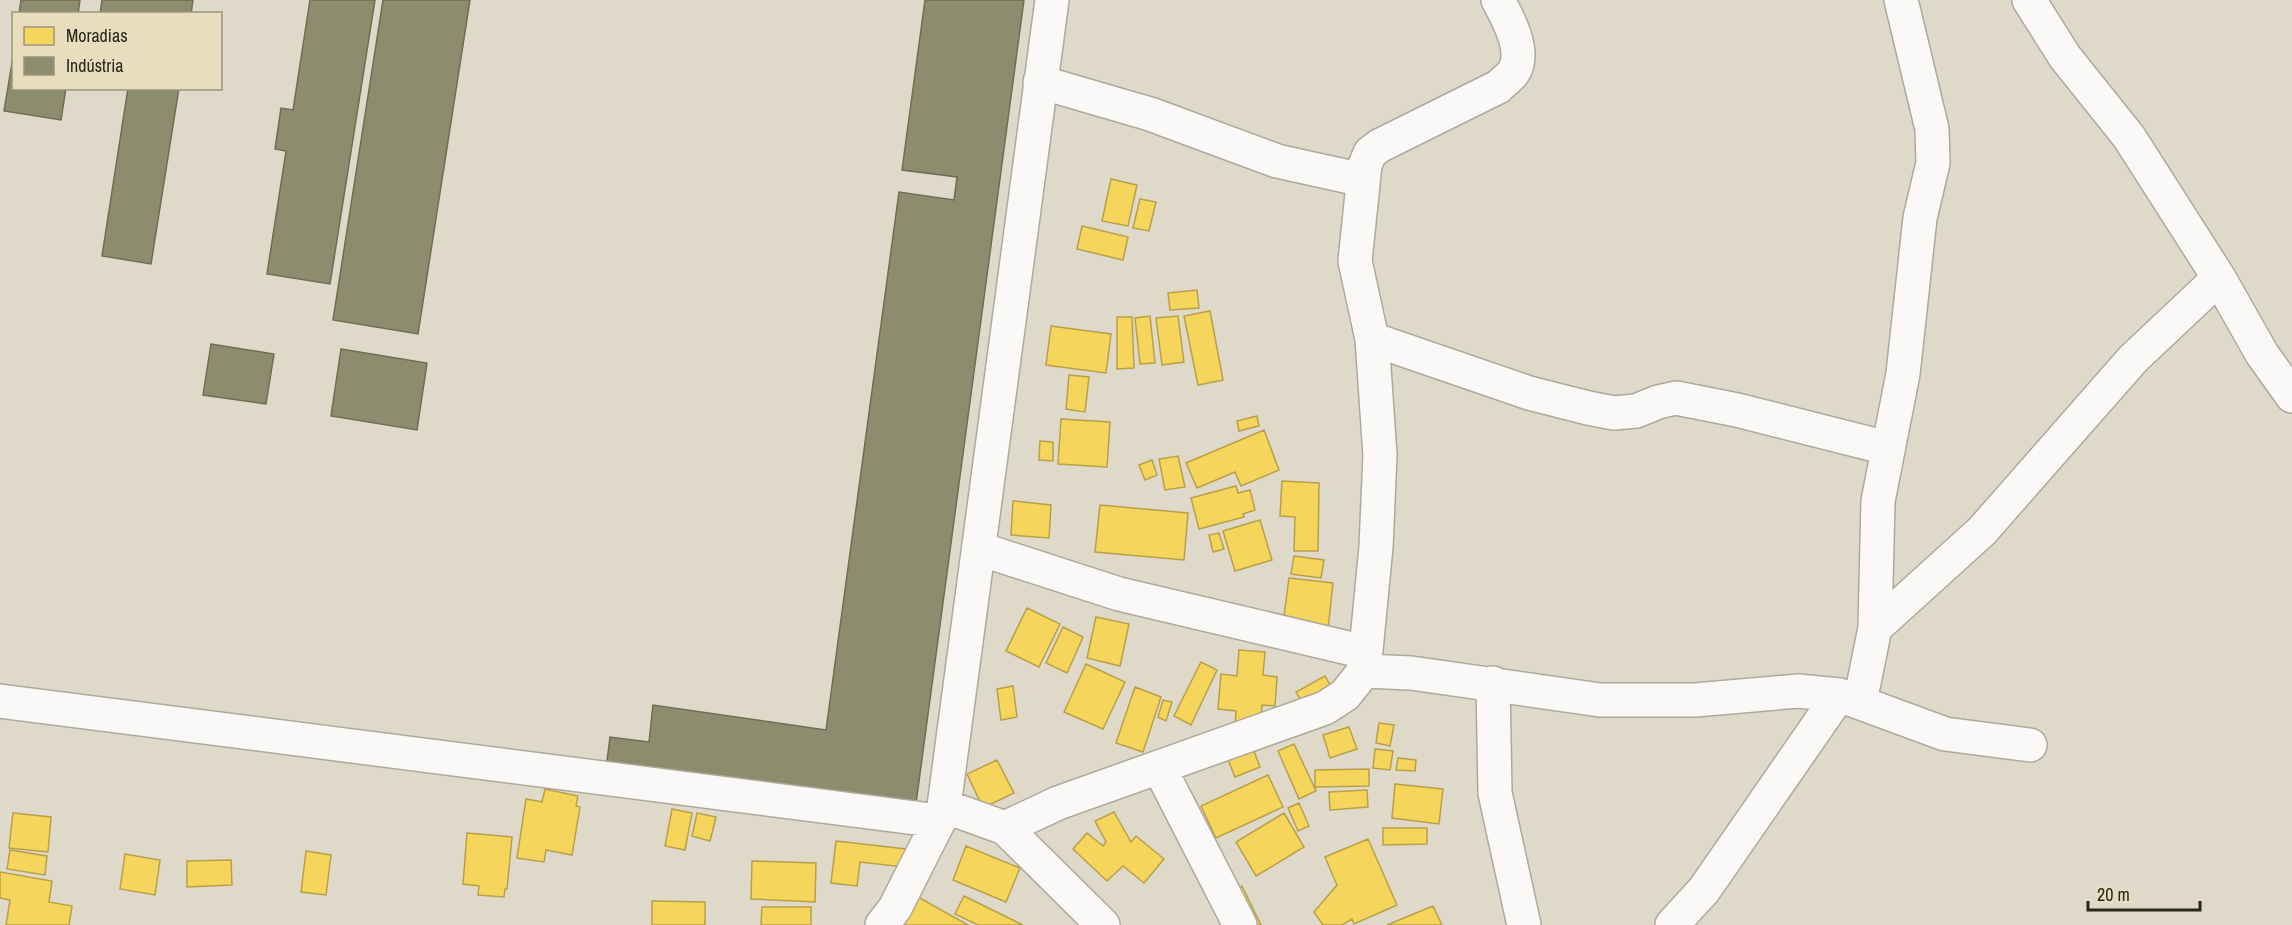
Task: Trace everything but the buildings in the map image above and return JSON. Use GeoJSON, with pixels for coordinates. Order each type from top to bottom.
{"type":"FeatureCollection","features":[{"type":"Feature","properties":{"kind":"street"},"geometry":{"type":"LineString","coordinates":[[882,925],[895,908],[942,813],[980,549],[1052,0]]}},
{"type":"Feature","properties":{"kind":"street"},"geometry":{"type":"LineString","coordinates":[[1005,828],[1058,803],[1325,708],[1345,695],[1364,661],[1377,547],[1380,455],[1372,339],[1355,261],[1363,180],[1370,153],[1498,87],[1514,72],[1517,54],[1511,24],[1498,0]]}},
{"type":"Feature","properties":{"kind":"street"},"geometry":{"type":"LineString","coordinates":[[1672,925],[1704,890],[1850,699],[1875,628],[1876,524],[1887,448],[1903,374],[1920,218],[1933,163],[1932,129],[1901,0]]}},
{"type":"Feature","properties":{"kind":"street"},"geometry":{"type":"LineString","coordinates":[[2029,0],[2065,57],[2129,137],[2219,278],[2262,354],[2292,396]]}},
{"type":"Feature","properties":{"kind":"street"},"geometry":{"type":"LineString","coordinates":[[1040,81],[1150,114],[1277,161],[1363,180]]}},
{"type":"Feature","properties":{"kind":"street"},"geometry":{"type":"LineString","coordinates":[[1875,628],[1982,531],[2133,359],[2219,278]]}},
{"type":"Feature","properties":{"kind":"street"},"geometry":{"type":"LineString","coordinates":[[1372,339],[1529,393],[1588,408],[1614,413],[1636,411],[1676,398],[1737,410],[1887,448]]}},
{"type":"Feature","properties":{"kind":"street"},"geometry":{"type":"LineString","coordinates":[[980,549],[1119,594],[1411,673],[1494,683],[1600,700],[1705,700],[1798,691],[1850,699],[1945,734],[2030,745]]}},
{"type":"Feature","properties":{"kind":"street"},"geometry":{"type":"LineString","coordinates":[[1494,683],[1495,794],[1524,925]]}},
{"type":"Feature","properties":{"kind":"street"},"geometry":{"type":"LineString","coordinates":[[0,701],[942,813],[1005,828],[1103,925]]}},
{"type":"Feature","properties":{"kind":"street"},"geometry":{"type":"LineString","coordinates":[[1159,767],[1240,925]]}}]}
